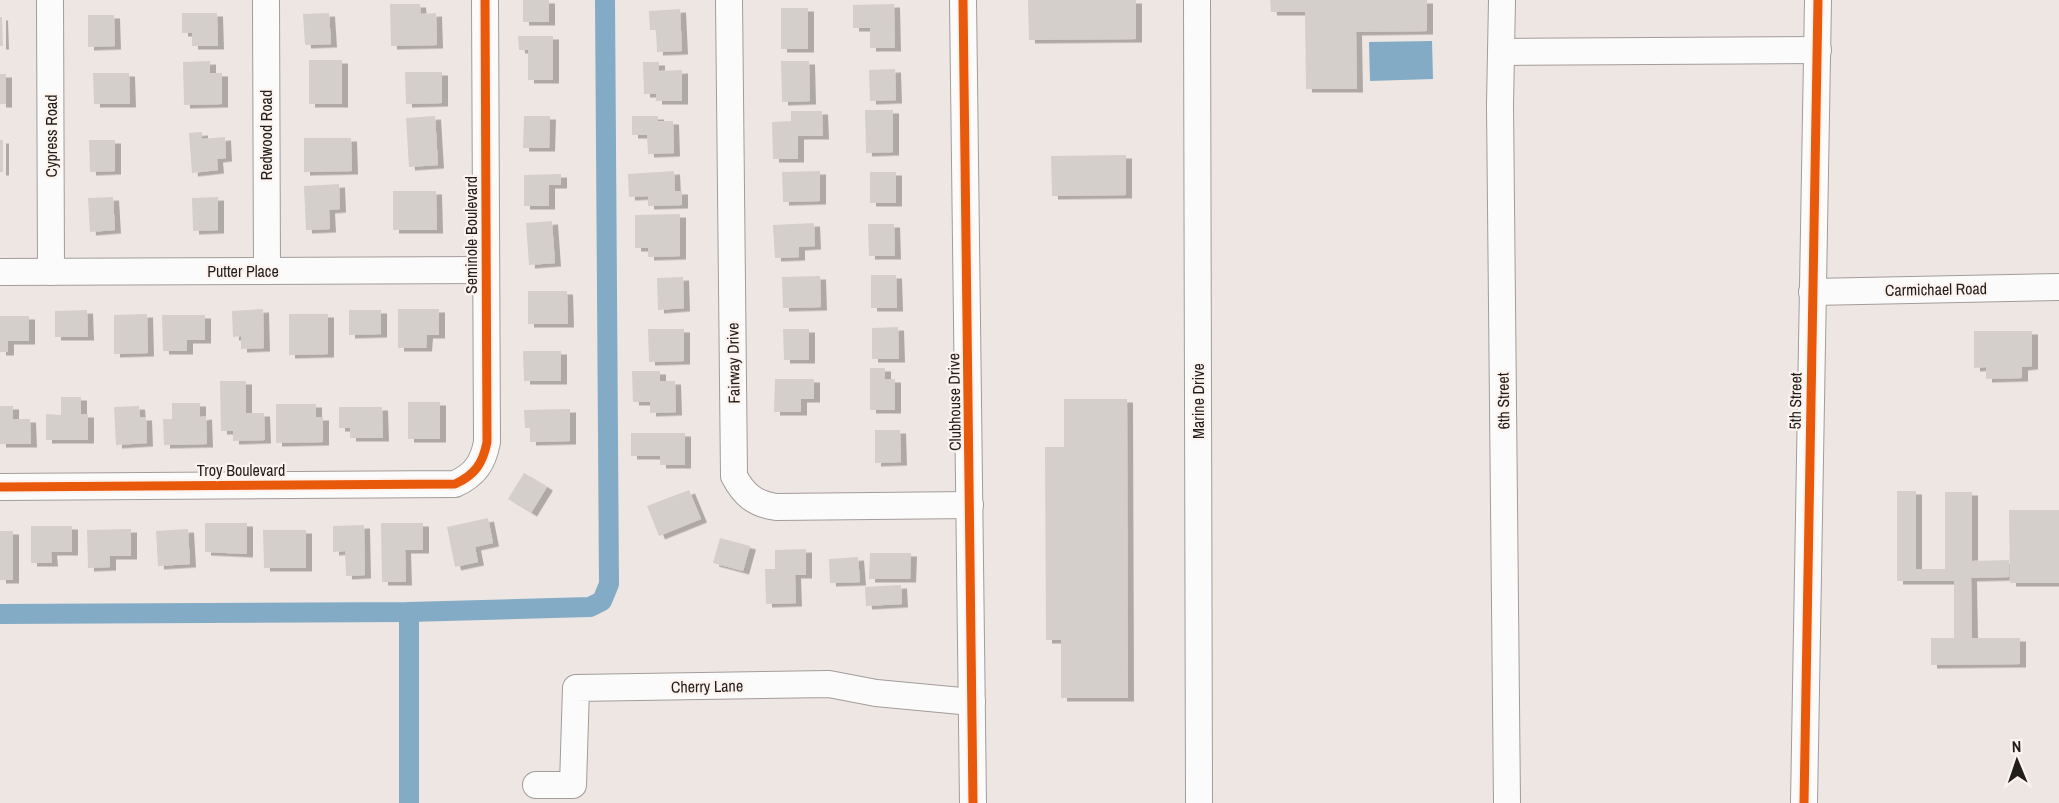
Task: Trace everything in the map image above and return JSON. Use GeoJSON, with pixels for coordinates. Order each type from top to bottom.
{"type":"FeatureCollection","features":[{"type":"Feature","properties":{"kind":"street","name":"Cypress Road"},"geometry":{"type":"LineString","coordinates":[[50,0],[51,272]]}},
{"type":"Feature","properties":{"kind":"street","name":"Redwood Road"},"geometry":{"type":"LineString","coordinates":[[266,0],[267,271]]}},
{"type":"Feature","properties":{"kind":"street","name":"Seminole Boulevard"},"geometry":{"type":"LineString","coordinates":[[478,468],[487,442],[485,0]]}},
{"type":"Feature","properties":{"kind":"street","name":"Fairway Drive"},"geometry":{"type":"LineString","coordinates":[[729,0],[734,476],[750,498],[762,505],[776,507],[970,505]]}},
{"type":"Feature","properties":{"kind":"street","name":"Clubhouse Drive"},"geometry":{"type":"LineString","coordinates":[[963,0],[974,803]]}},
{"type":"Feature","properties":{"kind":"street","name":"Marine Drive"},"geometry":{"type":"LineString","coordinates":[[1197,0],[1198,803]]}},
{"type":"Feature","properties":{"kind":"street","name":"6th Street"},"geometry":{"type":"LineString","coordinates":[[1502,0],[1507,803]]}},
{"type":"Feature","properties":{"kind":"street","name":"5th Street"},"geometry":{"type":"LineString","coordinates":[[1804,803],[1818,0]]}},
{"type":"Feature","properties":{"kind":"street"},"geometry":{"type":"LineString","coordinates":[[1502,52],[1818,50]]}},
{"type":"Feature","properties":{"kind":"street","name":"Putter Place"},"geometry":{"type":"LineString","coordinates":[[0,272],[486,270]]}},
{"type":"Feature","properties":{"kind":"street","name":"Carmichael Road"},"geometry":{"type":"LineString","coordinates":[[1812,292],[2059,287]]}},
{"type":"Feature","properties":{"kind":"street","name":"Troy Boulevard"},"geometry":{"type":"LineString","coordinates":[[0,487],[455,484],[468,478],[478,468]]}},
{"type":"Feature","properties":{"kind":"street","name":"Cherry Lane"},"geometry":{"type":"LineString","coordinates":[[536,784],[573,785],[576,688],[829,684],[876,693],[972,702]]}},
{"type":"Feature","properties":{"kind":"water"},"geometry":{"type":"Polygon","coordinates":[[[1432,41],[1433,79],[1370,81],[1369,42],[1432,41]]]}},
{"type":"Feature","properties":{"kind":"building"},"geometry":{"type":"Polygon","coordinates":[[[523,0],[549,0],[549,22],[523,22],[523,0]]]}},
{"type":"Feature","properties":{"kind":"building"},"geometry":{"type":"Polygon","coordinates":[[[1028,0],[1136,0],[1136,39],[1029,40],[1028,0]]]}},
{"type":"Feature","properties":{"kind":"building"},"geometry":{"type":"Polygon","coordinates":[[[1270,0],[1427,0],[1427,31],[1356,32],[1357,89],[1306,89],[1305,12],[1271,12],[1270,0]]]}},
{"type":"Feature","properties":{"kind":"building"},"geometry":{"type":"Polygon","coordinates":[[[390,4],[420,4],[421,14],[436,13],[437,45],[391,46],[390,4]]]}},
{"type":"Feature","properties":{"kind":"building"},"geometry":{"type":"Polygon","coordinates":[[[894,4],[895,48],[870,48],[870,28],[853,28],[853,5],[894,4]]]}},
{"type":"Feature","properties":{"kind":"building"},"geometry":{"type":"Polygon","coordinates":[[[781,8],[808,8],[808,49],[781,49],[781,8]]]}},
{"type":"Feature","properties":{"kind":"building"},"geometry":{"type":"Polygon","coordinates":[[[680,9],[682,51],[657,52],[656,30],[650,30],[649,11],[680,9]]]}},
{"type":"Feature","properties":{"kind":"building"},"geometry":{"type":"Polygon","coordinates":[[[182,13],[217,13],[218,46],[192,46],[192,33],[182,33],[182,13]]]}},
{"type":"Feature","properties":{"kind":"building"},"geometry":{"type":"Polygon","coordinates":[[[329,13],[331,44],[305,45],[303,14],[329,13]]]}},
{"type":"Feature","properties":{"kind":"building"},"geometry":{"type":"Polygon","coordinates":[[[88,15],[114,15],[115,46],[88,47],[88,15]]]}},
{"type":"Feature","properties":{"kind":"building"},"geometry":{"type":"Polygon","coordinates":[[[0,17],[2,17],[3,46],[0,46],[0,17]]]}},
{"type":"Feature","properties":{"kind":"building"},"geometry":{"type":"Polygon","coordinates":[[[518,36],[553,36],[553,80],[528,80],[528,50],[519,50],[518,36]]]}},
{"type":"Feature","properties":{"kind":"building"},"geometry":{"type":"Polygon","coordinates":[[[309,60],[342,60],[342,104],[309,104],[309,60]]]}},
{"type":"Feature","properties":{"kind":"building"},"geometry":{"type":"Polygon","coordinates":[[[210,61],[210,73],[222,73],[222,104],[184,105],[183,62],[210,61]]]}},
{"type":"Feature","properties":{"kind":"building"},"geometry":{"type":"Polygon","coordinates":[[[781,61],[809,61],[810,101],[782,102],[781,61]]]}},
{"type":"Feature","properties":{"kind":"building"},"geometry":{"type":"Polygon","coordinates":[[[643,62],[659,62],[659,71],[682,70],[682,101],[656,101],[656,94],[644,94],[643,62]]]}},
{"type":"Feature","properties":{"kind":"building"},"geometry":{"type":"Polygon","coordinates":[[[895,69],[896,100],[870,101],[869,70],[895,69]]]}},
{"type":"Feature","properties":{"kind":"building"},"geometry":{"type":"Polygon","coordinates":[[[405,72],[442,72],[442,103],[406,104],[405,72]]]}},
{"type":"Feature","properties":{"kind":"building"},"geometry":{"type":"Polygon","coordinates":[[[93,73],[129,73],[130,104],[94,104],[93,73]]]}},
{"type":"Feature","properties":{"kind":"building"},"geometry":{"type":"Polygon","coordinates":[[[0,74],[6,74],[6,104],[0,104],[0,74]]]}},
{"type":"Feature","properties":{"kind":"building"},"geometry":{"type":"Polygon","coordinates":[[[865,110],[893,110],[893,152],[866,153],[865,110]]]}},
{"type":"Feature","properties":{"kind":"building"},"geometry":{"type":"Polygon","coordinates":[[[791,111],[822,111],[823,136],[798,136],[798,159],[773,159],[772,122],[791,121],[791,111]]]}},
{"type":"Feature","properties":{"kind":"building"},"geometry":{"type":"Polygon","coordinates":[[[435,116],[438,165],[409,167],[406,118],[435,116]]]}},
{"type":"Feature","properties":{"kind":"building"},"geometry":{"type":"Polygon","coordinates":[[[524,116],[550,116],[549,148],[523,148],[524,116]]]}},
{"type":"Feature","properties":{"kind":"building"},"geometry":{"type":"Polygon","coordinates":[[[632,116],[658,116],[658,121],[673,121],[674,153],[648,154],[647,135],[632,135],[632,116]]]}},
{"type":"Feature","properties":{"kind":"building"},"geometry":{"type":"Polygon","coordinates":[[[202,132],[202,139],[225,137],[226,158],[217,159],[218,170],[192,173],[189,133],[202,132]]]}},
{"type":"Feature","properties":{"kind":"building"},"geometry":{"type":"Polygon","coordinates":[[[304,138],[351,138],[352,171],[304,172],[304,138]]]}},
{"type":"Feature","properties":{"kind":"building"},"geometry":{"type":"Polygon","coordinates":[[[0,140],[3,140],[3,172],[0,172],[0,140]]]}},
{"type":"Feature","properties":{"kind":"building"},"geometry":{"type":"Polygon","coordinates":[[[89,140],[115,140],[115,171],[90,172],[89,140]]]}},
{"type":"Feature","properties":{"kind":"building"},"geometry":{"type":"Polygon","coordinates":[[[1126,155],[1126,195],[1052,196],[1051,156],[1126,155]]]}},
{"type":"Feature","properties":{"kind":"building"},"geometry":{"type":"Polygon","coordinates":[[[674,171],[675,191],[682,191],[682,205],[648,206],[648,196],[629,197],[628,174],[674,171]]]}},
{"type":"Feature","properties":{"kind":"building"},"geometry":{"type":"Polygon","coordinates":[[[820,171],[820,201],[783,202],[782,172],[820,171]]]}},
{"type":"Feature","properties":{"kind":"building"},"geometry":{"type":"Polygon","coordinates":[[[870,172],[896,172],[896,203],[870,203],[870,172]]]}},
{"type":"Feature","properties":{"kind":"building"},"geometry":{"type":"Polygon","coordinates":[[[561,174],[561,185],[549,185],[549,206],[524,206],[524,175],[561,174]]]}},
{"type":"Feature","properties":{"kind":"building"},"geometry":{"type":"Polygon","coordinates":[[[339,184],[340,209],[329,210],[330,229],[306,230],[304,186],[339,184]]]}},
{"type":"Feature","properties":{"kind":"building"},"geometry":{"type":"Polygon","coordinates":[[[393,191],[436,191],[437,230],[393,230],[393,191]]]}},
{"type":"Feature","properties":{"kind":"building"},"geometry":{"type":"Polygon","coordinates":[[[113,197],[115,230],[90,232],[88,198],[113,197]]]}},
{"type":"Feature","properties":{"kind":"building"},"geometry":{"type":"Polygon","coordinates":[[[218,197],[218,230],[193,231],[192,198],[218,197]]]}},
{"type":"Feature","properties":{"kind":"building"},"geometry":{"type":"Polygon","coordinates":[[[680,214],[680,256],[648,257],[648,248],[635,248],[635,215],[680,214]]]}},
{"type":"Feature","properties":{"kind":"building"},"geometry":{"type":"Polygon","coordinates":[[[552,221],[555,263],[529,265],[526,223],[552,221]]]}},
{"type":"Feature","properties":{"kind":"building"},"geometry":{"type":"Polygon","coordinates":[[[814,223],[815,246],[799,247],[799,257],[775,258],[773,225],[814,223]]]}},
{"type":"Feature","properties":{"kind":"building"},"geometry":{"type":"Polygon","coordinates":[[[868,224],[894,224],[895,256],[869,256],[868,224]]]}},
{"type":"Feature","properties":{"kind":"building"},"geometry":{"type":"Polygon","coordinates":[[[871,275],[896,275],[897,308],[871,308],[871,275]]]}},
{"type":"Feature","properties":{"kind":"building"},"geometry":{"type":"Polygon","coordinates":[[[820,276],[821,307],[783,308],[782,277],[820,276]]]}},
{"type":"Feature","properties":{"kind":"building"},"geometry":{"type":"Polygon","coordinates":[[[683,277],[684,308],[658,310],[657,278],[683,277]]]}},
{"type":"Feature","properties":{"kind":"building"},"geometry":{"type":"Polygon","coordinates":[[[528,291],[567,291],[568,324],[528,324],[528,291]]]}},
{"type":"Feature","properties":{"kind":"building"},"geometry":{"type":"Polygon","coordinates":[[[263,309],[264,348],[241,349],[241,336],[233,337],[232,311],[263,309]]]}},
{"type":"Feature","properties":{"kind":"building"},"geometry":{"type":"Polygon","coordinates":[[[398,309],[439,309],[439,335],[427,335],[426,348],[398,348],[398,309]]]}},
{"type":"Feature","properties":{"kind":"building"},"geometry":{"type":"Polygon","coordinates":[[[87,310],[88,337],[55,337],[55,311],[87,310]]]}},
{"type":"Feature","properties":{"kind":"building"},"geometry":{"type":"Polygon","coordinates":[[[349,310],[381,310],[381,334],[349,335],[349,310]]]}},
{"type":"Feature","properties":{"kind":"building"},"geometry":{"type":"Polygon","coordinates":[[[147,314],[148,353],[114,354],[114,315],[147,314]]]}},
{"type":"Feature","properties":{"kind":"building"},"geometry":{"type":"Polygon","coordinates":[[[289,314],[328,314],[328,354],[289,355],[289,314]]]}},
{"type":"Feature","properties":{"kind":"building"},"geometry":{"type":"Polygon","coordinates":[[[162,315],[205,315],[205,340],[187,340],[187,351],[163,351],[162,315]]]}},
{"type":"Feature","properties":{"kind":"building"},"geometry":{"type":"Polygon","coordinates":[[[0,316],[29,316],[29,341],[8,341],[8,352],[0,352],[0,316]]]}},
{"type":"Feature","properties":{"kind":"building"},"geometry":{"type":"Polygon","coordinates":[[[898,327],[899,359],[872,359],[872,328],[898,327]]]}},
{"type":"Feature","properties":{"kind":"building"},"geometry":{"type":"Polygon","coordinates":[[[648,329],[684,329],[684,361],[649,362],[648,329]]]}},
{"type":"Feature","properties":{"kind":"building"},"geometry":{"type":"Polygon","coordinates":[[[783,329],[809,329],[809,360],[784,360],[783,329]]]}},
{"type":"Feature","properties":{"kind":"building"},"geometry":{"type":"Polygon","coordinates":[[[1974,331],[2032,331],[2032,366],[2022,367],[2022,378],[1986,379],[1986,367],[1974,368],[1974,331]]]}},
{"type":"Feature","properties":{"kind":"building"},"geometry":{"type":"Polygon","coordinates":[[[523,351],[561,351],[561,381],[524,381],[523,351]]]}},
{"type":"Feature","properties":{"kind":"building"},"geometry":{"type":"Polygon","coordinates":[[[870,368],[885,368],[885,379],[895,379],[895,410],[870,410],[870,368]]]}},
{"type":"Feature","properties":{"kind":"building"},"geometry":{"type":"Polygon","coordinates":[[[632,371],[660,371],[660,381],[675,381],[676,412],[650,413],[650,402],[633,402],[632,371]]]}},
{"type":"Feature","properties":{"kind":"building"},"geometry":{"type":"Polygon","coordinates":[[[775,379],[814,379],[814,399],[801,399],[801,412],[774,412],[775,379]]]}},
{"type":"Feature","properties":{"kind":"building"},"geometry":{"type":"Polygon","coordinates":[[[220,381],[246,381],[246,413],[264,413],[265,440],[233,441],[233,431],[221,431],[220,381]]]}},
{"type":"Feature","properties":{"kind":"building"},"geometry":{"type":"Polygon","coordinates":[[[61,397],[81,397],[81,414],[88,414],[88,440],[46,440],[46,414],[61,415],[61,397]]]}},
{"type":"Feature","properties":{"kind":"building"},"geometry":{"type":"Polygon","coordinates":[[[1064,399],[1127,399],[1128,698],[1061,698],[1061,640],[1046,640],[1045,447],[1064,447],[1064,399]]]}},
{"type":"Feature","properties":{"kind":"building"},"geometry":{"type":"Polygon","coordinates":[[[408,402],[440,402],[440,439],[408,439],[408,402]]]}},
{"type":"Feature","properties":{"kind":"building"},"geometry":{"type":"Polygon","coordinates":[[[172,403],[200,403],[200,417],[206,416],[207,444],[164,445],[163,419],[172,419],[172,403]]]}},
{"type":"Feature","properties":{"kind":"building"},"geometry":{"type":"Polygon","coordinates":[[[276,404],[316,404],[316,417],[323,417],[323,442],[276,443],[276,404]]]}},
{"type":"Feature","properties":{"kind":"building"},"geometry":{"type":"Polygon","coordinates":[[[0,406],[13,406],[13,419],[30,419],[31,444],[0,444],[0,406]]]}},
{"type":"Feature","properties":{"kind":"building"},"geometry":{"type":"Polygon","coordinates":[[[139,406],[140,417],[146,417],[147,443],[116,445],[114,407],[139,406]]]}},
{"type":"Feature","properties":{"kind":"building"},"geometry":{"type":"Polygon","coordinates":[[[339,407],[382,407],[383,438],[350,438],[350,428],[339,428],[339,407]]]}},
{"type":"Feature","properties":{"kind":"building"},"geometry":{"type":"Polygon","coordinates":[[[570,409],[570,441],[530,442],[530,428],[525,428],[524,410],[570,409]]]}},
{"type":"Feature","properties":{"kind":"building"},"geometry":{"type":"Polygon","coordinates":[[[875,430],[900,430],[901,462],[875,463],[875,430]]]}},
{"type":"Feature","properties":{"kind":"building"},"geometry":{"type":"Polygon","coordinates":[[[631,433],[685,433],[685,465],[660,465],[660,456],[631,456],[631,433]]]}},
{"type":"Feature","properties":{"kind":"building"},"geometry":{"type":"Polygon","coordinates":[[[524,473],[547,487],[531,513],[508,499],[524,473]]]}},
{"type":"Feature","properties":{"kind":"building"},"geometry":{"type":"Polygon","coordinates":[[[689,490],[701,519],[659,536],[647,506],[689,490]]]}},
{"type":"Feature","properties":{"kind":"building"},"geometry":{"type":"Polygon","coordinates":[[[1897,491],[1916,491],[1916,569],[1945,569],[1945,492],[1972,492],[1972,561],[2009,560],[2009,577],[1971,578],[1972,638],[2020,638],[2020,664],[1931,665],[1931,638],[1954,638],[1954,581],[1897,581],[1897,491]]]}},
{"type":"Feature","properties":{"kind":"building"},"geometry":{"type":"Polygon","coordinates":[[[2009,510],[2059,510],[2059,583],[2010,583],[2009,510]]]}},
{"type":"Feature","properties":{"kind":"building"},"geometry":{"type":"Polygon","coordinates":[[[488,518],[493,543],[475,547],[478,562],[455,567],[447,527],[488,518]]]}},
{"type":"Feature","properties":{"kind":"building"},"geometry":{"type":"Polygon","coordinates":[[[205,523],[247,523],[247,554],[205,552],[205,523]]]}},
{"type":"Feature","properties":{"kind":"building"},"geometry":{"type":"Polygon","coordinates":[[[381,523],[423,523],[423,550],[405,550],[406,582],[382,582],[381,523]]]}},
{"type":"Feature","properties":{"kind":"building"},"geometry":{"type":"Polygon","coordinates":[[[364,525],[365,575],[346,576],[345,551],[333,552],[333,526],[364,525]]]}},
{"type":"Feature","properties":{"kind":"building"},"geometry":{"type":"Polygon","coordinates":[[[31,526],[72,526],[72,552],[51,552],[52,563],[31,563],[31,526]]]}},
{"type":"Feature","properties":{"kind":"building"},"geometry":{"type":"Polygon","coordinates":[[[131,529],[131,556],[110,556],[110,567],[88,568],[87,530],[131,529]]]}},
{"type":"Feature","properties":{"kind":"building"},"geometry":{"type":"Polygon","coordinates":[[[188,529],[190,564],[158,566],[156,531],[188,529]]]}},
{"type":"Feature","properties":{"kind":"building"},"geometry":{"type":"Polygon","coordinates":[[[263,530],[306,530],[306,568],[264,568],[263,530]]]}},
{"type":"Feature","properties":{"kind":"building"},"geometry":{"type":"Polygon","coordinates":[[[0,531],[13,531],[13,580],[0,580],[0,531]]]}},
{"type":"Feature","properties":{"kind":"building"},"geometry":{"type":"Polygon","coordinates":[[[720,538],[750,546],[743,571],[713,563],[720,538]]]}},
{"type":"Feature","properties":{"kind":"building"},"geometry":{"type":"Polygon","coordinates":[[[806,549],[806,575],[795,575],[796,603],[766,604],[765,569],[775,569],[775,550],[806,549]]]}},
{"type":"Feature","properties":{"kind":"building"},"geometry":{"type":"Polygon","coordinates":[[[870,553],[911,553],[910,579],[869,579],[870,553]]]}},
{"type":"Feature","properties":{"kind":"building"},"geometry":{"type":"Polygon","coordinates":[[[858,557],[860,582],[830,583],[829,559],[858,557]]]}},
{"type":"Feature","properties":{"kind":"building"},"geometry":{"type":"Polygon","coordinates":[[[901,585],[902,604],[866,606],[865,587],[901,585]]]}},
{"type":"Feature","properties":{"kind":"waterway"},"geometry":{"type":"LineString","coordinates":[[0,614],[409,612],[590,607],[602,601],[609,584],[605,0]]}},
{"type":"Feature","properties":{"kind":"waterway"},"geometry":{"type":"LineString","coordinates":[[409,612],[409,803]]}},
{"type":"Feature","properties":{"kind":"cycle path"},"geometry":{"type":"LineString","coordinates":[[0,487],[455,484],[468,477],[477,468],[487,442],[485,0]]}},
{"type":"Feature","properties":{"kind":"cycle path"},"geometry":{"type":"LineString","coordinates":[[963,0],[973,803]]}},
{"type":"Feature","properties":{"kind":"cycle path"},"geometry":{"type":"LineString","coordinates":[[1804,803],[1818,0]]}}]}
